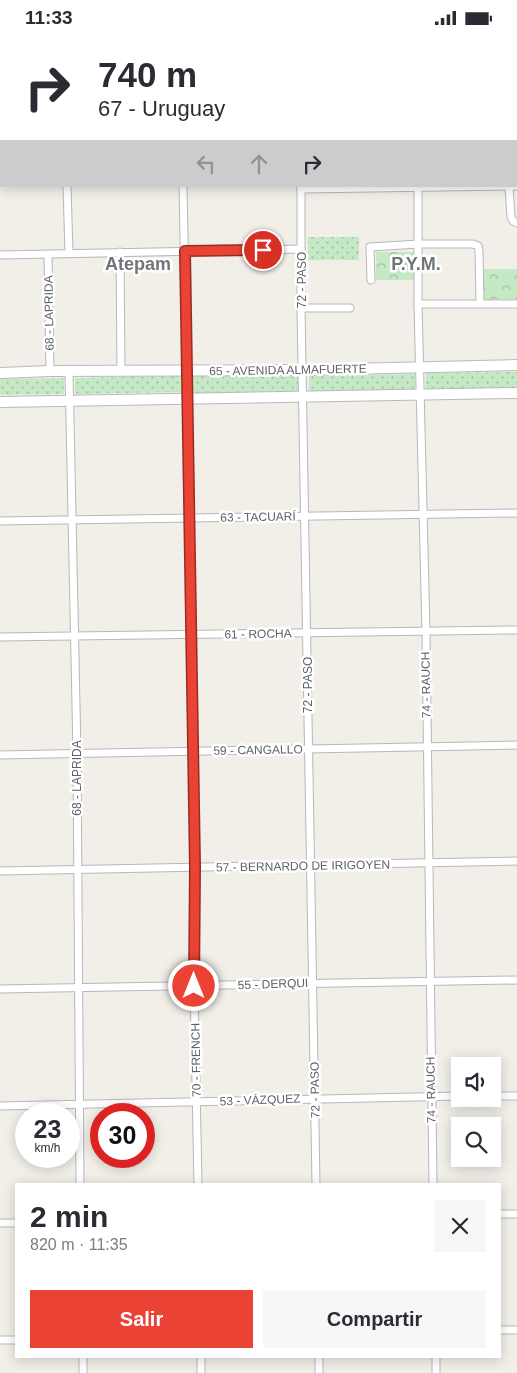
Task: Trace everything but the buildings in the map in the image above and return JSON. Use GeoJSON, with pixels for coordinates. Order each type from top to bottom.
{"type":"FeatureCollection","features":[{"type":"Feature","properties":{"kind":"main road","name":"65 - AVENIDA ALMAFUERTE"},"geometry":{"type":"LineString","coordinates":[[0,373],[50,371],[303,370],[517,365]]}},
{"type":"Feature","properties":{"kind":"main road","name":"65 - AVENIDA ALMAFUERTE"},"geometry":{"type":"LineString","coordinates":[[0,401],[517,393]]}},
{"type":"Feature","properties":{"kind":"street"},"geometry":{"type":"LineString","coordinates":[[67,187],[69,253]]}},
{"type":"Feature","properties":{"kind":"street","name":"70 - FRENCH"},"geometry":{"type":"LineString","coordinates":[[183,187],[194,751],[194,986],[198,1183]]}},
{"type":"Feature","properties":{"kind":"street","name":"74 - RAUCH"},"geometry":{"type":"LineString","coordinates":[[418,187],[418,304],[426,632],[433,1183]]}},
{"type":"Feature","properties":{"kind":"street"},"geometry":{"type":"LineString","coordinates":[[301,188],[509,187],[511,217],[517,223]]}},
{"type":"Feature","properties":{"kind":"street","name":"72 - PASO"},"geometry":{"type":"LineString","coordinates":[[301,188],[301,308],[316,1183]]}},
{"type":"Feature","properties":{"kind":"street"},"geometry":{"type":"LineString","coordinates":[[371,280],[370,247],[419,244],[473,244],[478,246],[479,251],[480,304]]}},
{"type":"Feature","properties":{"kind":"street"},"geometry":{"type":"LineString","coordinates":[[0,255],[301,249]]}},
{"type":"Feature","properties":{"kind":"street"},"geometry":{"type":"LineString","coordinates":[[120,252],[121,371]]}},
{"type":"Feature","properties":{"kind":"street","name":"68 - LAPRIDA"},"geometry":{"type":"LineString","coordinates":[[48,255],[50,371]]}},
{"type":"Feature","properties":{"kind":"street"},"geometry":{"type":"LineString","coordinates":[[418,304],[517,303]]}},
{"type":"Feature","properties":{"kind":"street"},"geometry":{"type":"LineString","coordinates":[[301,308],[350,308]]}},
{"type":"Feature","properties":{"kind":"street","name":"68 - LAPRIDA"},"geometry":{"type":"LineString","coordinates":[[69,372],[77,753],[80,1103]]}},
{"type":"Feature","properties":{"kind":"street","name":"63 - TACUARÍ"},"geometry":{"type":"LineString","coordinates":[[0,521],[517,513]]}},
{"type":"Feature","properties":{"kind":"street","name":"61 - ROCHA"},"geometry":{"type":"LineString","coordinates":[[0,637],[517,631]]}},
{"type":"Feature","properties":{"kind":"street","name":"59 - CANGALLO"},"geometry":{"type":"LineString","coordinates":[[0,755],[517,745]]}},
{"type":"Feature","properties":{"kind":"street","name":"57 - BERNARDO DE IRIGOYEN"},"geometry":{"type":"LineString","coordinates":[[0,871],[517,861]]}},
{"type":"Feature","properties":{"kind":"street","name":"55 - DERQUI"},"geometry":{"type":"LineString","coordinates":[[0,989],[517,980]]}},
{"type":"Feature","properties":{"kind":"street"},"geometry":{"type":"LineString","coordinates":[[501,1097],[517,1096]]}},
{"type":"Feature","properties":{"kind":"street","name":"53 - VÁZQUEZ"},"geometry":{"type":"LineString","coordinates":[[80,1104],[451,1097]]}},
{"type":"Feature","properties":{"kind":"street","name":"53 - VÁZQUEZ"},"geometry":{"type":"LineString","coordinates":[[0,1106],[15,1106]]}},
{"type":"Feature","properties":{"kind":"street","name":"68 - LAPRIDA"},"geometry":{"type":"LineString","coordinates":[[80,1168],[80,1183]]}},
{"type":"Feature","properties":{"kind":"street"},"geometry":{"type":"LineString","coordinates":[[501,1214],[517,1214]]}},
{"type":"Feature","properties":{"kind":"street"},"geometry":{"type":"LineString","coordinates":[[0,1223],[15,1223]]}},
{"type":"Feature","properties":{"kind":"street"},"geometry":{"type":"LineString","coordinates":[[501,1331],[517,1330]]}},
{"type":"Feature","properties":{"kind":"street"},"geometry":{"type":"LineString","coordinates":[[0,1341],[15,1340]]}},
{"type":"Feature","properties":{"kind":"street"},"geometry":{"type":"LineString","coordinates":[[83,1358],[83,1373]]}},
{"type":"Feature","properties":{"kind":"street"},"geometry":{"type":"LineString","coordinates":[[201,1358],[201,1373]]}},
{"type":"Feature","properties":{"kind":"street"},"geometry":{"type":"LineString","coordinates":[[319,1358],[319,1373]]}},
{"type":"Feature","properties":{"kind":"street"},"geometry":{"type":"LineString","coordinates":[[436,1358],[436,1373]]}},
{"type":"Feature","properties":{"kind":"green space"},"geometry":{"type":"Polygon","coordinates":[[[308,237],[359,237],[359,260],[308,260],[308,237]]]}},
{"type":"Feature","properties":{"kind":"green space"},"geometry":{"type":"Polygon","coordinates":[[[376,252],[414,252],[414,280],[376,280],[376,252]]]}},
{"type":"Feature","properties":{"kind":"green space"},"geometry":{"type":"Polygon","coordinates":[[[484,269],[517,269],[517,299],[484,300],[484,269]]]}},
{"type":"Feature","properties":{"kind":"green space"},"geometry":{"type":"Polygon","coordinates":[[[517,372],[517,388],[426,389],[426,373],[517,372]]]}},
{"type":"Feature","properties":{"kind":"green space"},"geometry":{"type":"Polygon","coordinates":[[[415,374],[415,390],[309,392],[309,376],[415,374]]]}},
{"type":"Feature","properties":{"kind":"green space"},"geometry":{"type":"Polygon","coordinates":[[[298,375],[298,391],[192,393],[192,376],[298,375]]]}},
{"type":"Feature","properties":{"kind":"green space"},"geometry":{"type":"Polygon","coordinates":[[[181,376],[181,392],[75,394],[75,378],[181,376]]]}},
{"type":"Feature","properties":{"kind":"green space"},"geometry":{"type":"Polygon","coordinates":[[[64,378],[64,394],[0,395],[0,379],[64,378]]]}},
{"type":"Feature","properties":{"kind":"district","name":"Atepam"},"geometry":{"type":"Point","coordinates":[138,264]}},
{"type":"Feature","properties":{"kind":"district","name":"P.Y.M."},"geometry":{"type":"Point","coordinates":[416,264]}},
{"type":"Feature","properties":{"kind":"route"},"geometry":{"type":"LineString","coordinates":[[194,986],[195,867],[185,251],[263,250]]}}]}
